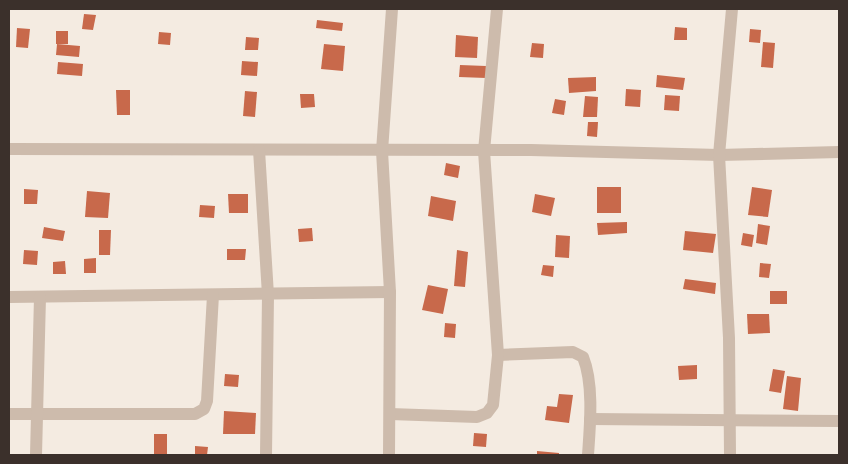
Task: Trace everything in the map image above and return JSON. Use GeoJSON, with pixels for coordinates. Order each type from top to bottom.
{"type":"FeatureCollection","features":[{"type":"Feature","properties":{"kind":"street"},"geometry":{"type":"LineString","coordinates":[[389,455],[390,292],[382,151],[392,9]]}},
{"type":"Feature","properties":{"kind":"street"},"geometry":{"type":"LineString","coordinates":[[390,414],[477,416],[487,413],[493,405],[498,355],[484,151],[497,9]]}},
{"type":"Feature","properties":{"kind":"street"},"geometry":{"type":"LineString","coordinates":[[730,455],[729,338],[718,155],[732,9]]}},
{"type":"Feature","properties":{"kind":"street"},"geometry":{"type":"LineString","coordinates":[[9,149],[484,151],[718,155],[839,152]]}},
{"type":"Feature","properties":{"kind":"street"},"geometry":{"type":"LineString","coordinates":[[259,150],[268,295],[266,455]]}},
{"type":"Feature","properties":{"kind":"street"},"geometry":{"type":"LineString","coordinates":[[9,297],[390,292]]}},
{"type":"Feature","properties":{"kind":"street"},"geometry":{"type":"LineString","coordinates":[[9,414],[195,414],[204,410],[208,401],[213,295]]}},
{"type":"Feature","properties":{"kind":"street"},"geometry":{"type":"LineString","coordinates":[[36,455],[40,297]]}},
{"type":"Feature","properties":{"kind":"street"},"geometry":{"type":"LineString","coordinates":[[498,355],[573,352],[583,357],[587,365],[590,419],[588,455]]}},
{"type":"Feature","properties":{"kind":"street"},"geometry":{"type":"LineString","coordinates":[[590,419],[839,421]]}},
{"type":"Feature","properties":{"kind":"building"},"geometry":{"type":"Polygon","coordinates":[[[84,14],[96,15],[93,30],[82,29],[84,14]]]}},
{"type":"Feature","properties":{"kind":"building"},"geometry":{"type":"Polygon","coordinates":[[[317,20],[343,23],[342,31],[316,28],[317,20]]]}},
{"type":"Feature","properties":{"kind":"building"},"geometry":{"type":"Polygon","coordinates":[[[675,27],[687,28],[687,40],[674,40],[675,27]]]}},
{"type":"Feature","properties":{"kind":"building"},"geometry":{"type":"Polygon","coordinates":[[[17,28],[30,29],[28,48],[16,47],[17,28]]]}},
{"type":"Feature","properties":{"kind":"building"},"geometry":{"type":"Polygon","coordinates":[[[750,29],[761,30],[760,43],[749,42],[750,29]]]}},
{"type":"Feature","properties":{"kind":"building"},"geometry":{"type":"Polygon","coordinates":[[[56,31],[68,31],[68,44],[56,44],[56,31]]]}},
{"type":"Feature","properties":{"kind":"building"},"geometry":{"type":"Polygon","coordinates":[[[159,32],[171,33],[170,45],[158,44],[159,32]]]}},
{"type":"Feature","properties":{"kind":"building"},"geometry":{"type":"Polygon","coordinates":[[[456,35],[478,37],[477,58],[455,57],[456,35]]]}},
{"type":"Feature","properties":{"kind":"building"},"geometry":{"type":"Polygon","coordinates":[[[246,37],[259,38],[258,50],[245,50],[246,37]]]}},
{"type":"Feature","properties":{"kind":"building"},"geometry":{"type":"Polygon","coordinates":[[[763,42],[775,43],[773,68],[761,67],[763,42]]]}},
{"type":"Feature","properties":{"kind":"building"},"geometry":{"type":"Polygon","coordinates":[[[532,43],[544,44],[543,58],[530,57],[532,43]]]}},
{"type":"Feature","properties":{"kind":"building"},"geometry":{"type":"Polygon","coordinates":[[[57,44],[80,46],[79,57],[56,55],[57,44]]]}},
{"type":"Feature","properties":{"kind":"building"},"geometry":{"type":"Polygon","coordinates":[[[324,44],[345,46],[343,71],[321,69],[324,44]]]}},
{"type":"Feature","properties":{"kind":"building"},"geometry":{"type":"Polygon","coordinates":[[[242,61],[258,62],[257,76],[241,75],[242,61]]]}},
{"type":"Feature","properties":{"kind":"building"},"geometry":{"type":"Polygon","coordinates":[[[58,62],[83,64],[82,76],[57,74],[58,62]]]}},
{"type":"Feature","properties":{"kind":"building"},"geometry":{"type":"Polygon","coordinates":[[[460,65],[486,66],[486,78],[459,77],[460,65]]]}},
{"type":"Feature","properties":{"kind":"building"},"geometry":{"type":"Polygon","coordinates":[[[657,75],[685,78],[683,90],[656,87],[657,75]]]}},
{"type":"Feature","properties":{"kind":"building"},"geometry":{"type":"Polygon","coordinates":[[[596,77],[596,91],[569,93],[568,78],[596,77]]]}},
{"type":"Feature","properties":{"kind":"building"},"geometry":{"type":"Polygon","coordinates":[[[626,89],[641,90],[640,107],[625,106],[626,89]]]}},
{"type":"Feature","properties":{"kind":"building"},"geometry":{"type":"Polygon","coordinates":[[[116,90],[130,90],[130,115],[117,115],[116,90]]]}},
{"type":"Feature","properties":{"kind":"building"},"geometry":{"type":"Polygon","coordinates":[[[245,91],[257,92],[255,117],[243,116],[245,91]]]}},
{"type":"Feature","properties":{"kind":"building"},"geometry":{"type":"Polygon","coordinates":[[[300,94],[314,94],[315,107],[301,108],[300,94]]]}},
{"type":"Feature","properties":{"kind":"building"},"geometry":{"type":"Polygon","coordinates":[[[665,95],[680,96],[679,111],[664,110],[665,95]]]}},
{"type":"Feature","properties":{"kind":"building"},"geometry":{"type":"Polygon","coordinates":[[[585,96],[598,97],[597,117],[583,117],[585,96]]]}},
{"type":"Feature","properties":{"kind":"building"},"geometry":{"type":"Polygon","coordinates":[[[555,99],[566,101],[564,115],[552,113],[555,99]]]}},
{"type":"Feature","properties":{"kind":"building"},"geometry":{"type":"Polygon","coordinates":[[[588,122],[598,122],[597,137],[587,136],[588,122]]]}},
{"type":"Feature","properties":{"kind":"building"},"geometry":{"type":"Polygon","coordinates":[[[446,163],[460,166],[458,178],[444,175],[446,163]]]}},
{"type":"Feature","properties":{"kind":"building"},"geometry":{"type":"Polygon","coordinates":[[[597,187],[621,187],[621,213],[597,213],[597,187]]]}},
{"type":"Feature","properties":{"kind":"building"},"geometry":{"type":"Polygon","coordinates":[[[752,187],[772,190],[768,217],[748,215],[752,187]]]}},
{"type":"Feature","properties":{"kind":"building"},"geometry":{"type":"Polygon","coordinates":[[[24,189],[38,190],[37,204],[24,204],[24,189]]]}},
{"type":"Feature","properties":{"kind":"building"},"geometry":{"type":"Polygon","coordinates":[[[87,191],[110,193],[108,218],[85,217],[87,191]]]}},
{"type":"Feature","properties":{"kind":"building"},"geometry":{"type":"Polygon","coordinates":[[[228,194],[248,194],[248,213],[229,213],[228,194]]]}},
{"type":"Feature","properties":{"kind":"building"},"geometry":{"type":"Polygon","coordinates":[[[535,194],[555,198],[551,216],[532,212],[535,194]]]}},
{"type":"Feature","properties":{"kind":"building"},"geometry":{"type":"Polygon","coordinates":[[[431,196],[456,201],[453,221],[428,216],[431,196]]]}},
{"type":"Feature","properties":{"kind":"building"},"geometry":{"type":"Polygon","coordinates":[[[200,205],[215,206],[214,218],[199,217],[200,205]]]}},
{"type":"Feature","properties":{"kind":"building"},"geometry":{"type":"Polygon","coordinates":[[[627,222],[627,233],[598,235],[597,223],[627,222]]]}},
{"type":"Feature","properties":{"kind":"building"},"geometry":{"type":"Polygon","coordinates":[[[758,224],[770,226],[767,245],[756,243],[758,224]]]}},
{"type":"Feature","properties":{"kind":"building"},"geometry":{"type":"Polygon","coordinates":[[[44,227],[65,231],[63,241],[42,238],[44,227]]]}},
{"type":"Feature","properties":{"kind":"building"},"geometry":{"type":"Polygon","coordinates":[[[312,228],[313,241],[299,242],[298,229],[312,228]]]}},
{"type":"Feature","properties":{"kind":"building"},"geometry":{"type":"Polygon","coordinates":[[[99,230],[111,230],[110,255],[99,255],[99,230]]]}},
{"type":"Feature","properties":{"kind":"building"},"geometry":{"type":"Polygon","coordinates":[[[685,231],[716,234],[713,253],[683,250],[685,231]]]}},
{"type":"Feature","properties":{"kind":"building"},"geometry":{"type":"Polygon","coordinates":[[[743,233],[754,235],[752,247],[741,245],[743,233]]]}},
{"type":"Feature","properties":{"kind":"building"},"geometry":{"type":"Polygon","coordinates":[[[556,235],[570,236],[569,258],[555,257],[556,235]]]}},
{"type":"Feature","properties":{"kind":"building"},"geometry":{"type":"Polygon","coordinates":[[[227,249],[246,249],[245,260],[227,260],[227,249]]]}},
{"type":"Feature","properties":{"kind":"building"},"geometry":{"type":"Polygon","coordinates":[[[24,250],[38,251],[37,265],[23,264],[24,250]]]}},
{"type":"Feature","properties":{"kind":"building"},"geometry":{"type":"Polygon","coordinates":[[[457,250],[468,252],[465,287],[454,286],[457,250]]]}},
{"type":"Feature","properties":{"kind":"building"},"geometry":{"type":"Polygon","coordinates":[[[96,258],[96,273],[84,273],[84,259],[96,258]]]}},
{"type":"Feature","properties":{"kind":"building"},"geometry":{"type":"Polygon","coordinates":[[[65,261],[66,274],[53,274],[53,262],[65,261]]]}},
{"type":"Feature","properties":{"kind":"building"},"geometry":{"type":"Polygon","coordinates":[[[760,263],[771,264],[769,278],[759,277],[760,263]]]}},
{"type":"Feature","properties":{"kind":"building"},"geometry":{"type":"Polygon","coordinates":[[[543,265],[554,266],[553,277],[541,275],[543,265]]]}},
{"type":"Feature","properties":{"kind":"building"},"geometry":{"type":"Polygon","coordinates":[[[685,279],[716,283],[715,294],[683,289],[685,279]]]}},
{"type":"Feature","properties":{"kind":"building"},"geometry":{"type":"Polygon","coordinates":[[[428,285],[448,289],[443,314],[422,310],[428,285]]]}},
{"type":"Feature","properties":{"kind":"building"},"geometry":{"type":"Polygon","coordinates":[[[770,291],[787,291],[787,304],[770,304],[770,291]]]}},
{"type":"Feature","properties":{"kind":"building"},"geometry":{"type":"Polygon","coordinates":[[[747,314],[769,314],[770,333],[748,334],[747,314]]]}},
{"type":"Feature","properties":{"kind":"building"},"geometry":{"type":"Polygon","coordinates":[[[445,323],[456,324],[455,338],[444,337],[445,323]]]}},
{"type":"Feature","properties":{"kind":"building"},"geometry":{"type":"Polygon","coordinates":[[[697,365],[697,379],[679,380],[678,366],[697,365]]]}},
{"type":"Feature","properties":{"kind":"building"},"geometry":{"type":"Polygon","coordinates":[[[773,369],[785,371],[781,393],[769,391],[773,369]]]}},
{"type":"Feature","properties":{"kind":"building"},"geometry":{"type":"Polygon","coordinates":[[[225,374],[239,375],[238,387],[224,386],[225,374]]]}},
{"type":"Feature","properties":{"kind":"building"},"geometry":{"type":"Polygon","coordinates":[[[787,376],[801,378],[798,411],[783,409],[787,376]]]}},
{"type":"Feature","properties":{"kind":"building"},"geometry":{"type":"Polygon","coordinates":[[[559,394],[573,395],[569,423],[545,420],[547,406],[557,407],[559,394]]]}},
{"type":"Feature","properties":{"kind":"building"},"geometry":{"type":"Polygon","coordinates":[[[224,411],[256,413],[255,434],[223,434],[224,411]]]}},
{"type":"Feature","properties":{"kind":"building"},"geometry":{"type":"Polygon","coordinates":[[[474,433],[487,434],[486,447],[473,446],[474,433]]]}},
{"type":"Feature","properties":{"kind":"building"},"geometry":{"type":"Polygon","coordinates":[[[154,434],[167,434],[167,455],[154,455],[154,434]]]}},
{"type":"Feature","properties":{"kind":"building"},"geometry":{"type":"Polygon","coordinates":[[[195,446],[208,447],[207,455],[195,455],[195,446]]]}},
{"type":"Feature","properties":{"kind":"building"},"geometry":{"type":"Polygon","coordinates":[[[537,451],[559,453],[559,455],[537,455],[537,451]]]}}]}
